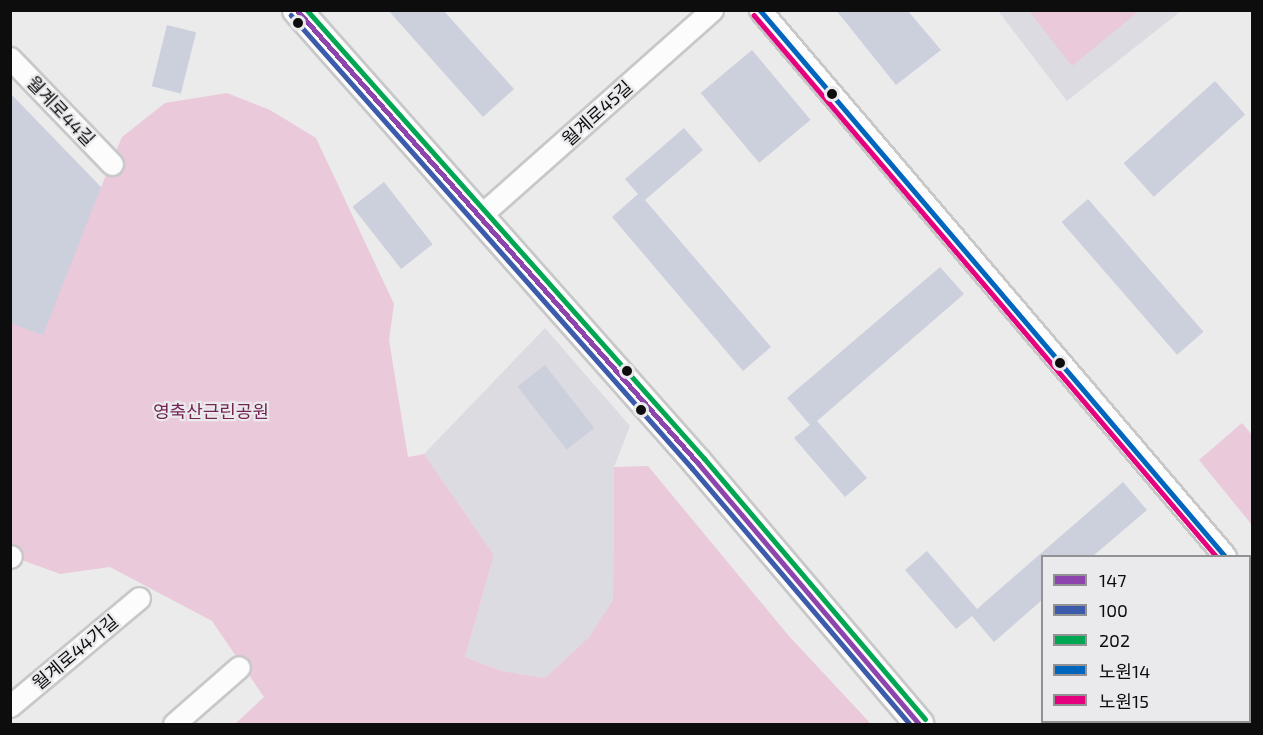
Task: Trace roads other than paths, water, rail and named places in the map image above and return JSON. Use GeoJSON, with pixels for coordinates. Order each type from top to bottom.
{"type":"FeatureCollection","features":[{"type":"Feature","properties":{"kind":"main road"},"geometry":{"type":"LineString","coordinates":[[297,10],[481,215],[919,724]]}},
{"type":"Feature","properties":{"kind":"street","name":"월계로45길"},"geometry":{"type":"LineString","coordinates":[[481,215],[712,10]]}},
{"type":"Feature","properties":{"kind":"street"},"geometry":{"type":"LineString","coordinates":[[760,10],[1224,555]]}},
{"type":"Feature","properties":{"kind":"street","name":"월계로44길"},"geometry":{"type":"LineString","coordinates":[[10,58],[112,164]]}},
{"type":"Feature","properties":{"kind":"street","name":"월계로44가길"},"geometry":{"type":"LineString","coordinates":[[10,706],[139,598]]}},
{"type":"Feature","properties":{"kind":"street"},"geometry":{"type":"LineString","coordinates":[[174,724],[239,667]]}},
{"type":"Feature","properties":{"kind":"park label","name":"영축산근린공원"},"geometry":{"type":"Point","coordinates":[211,411]}}]}
